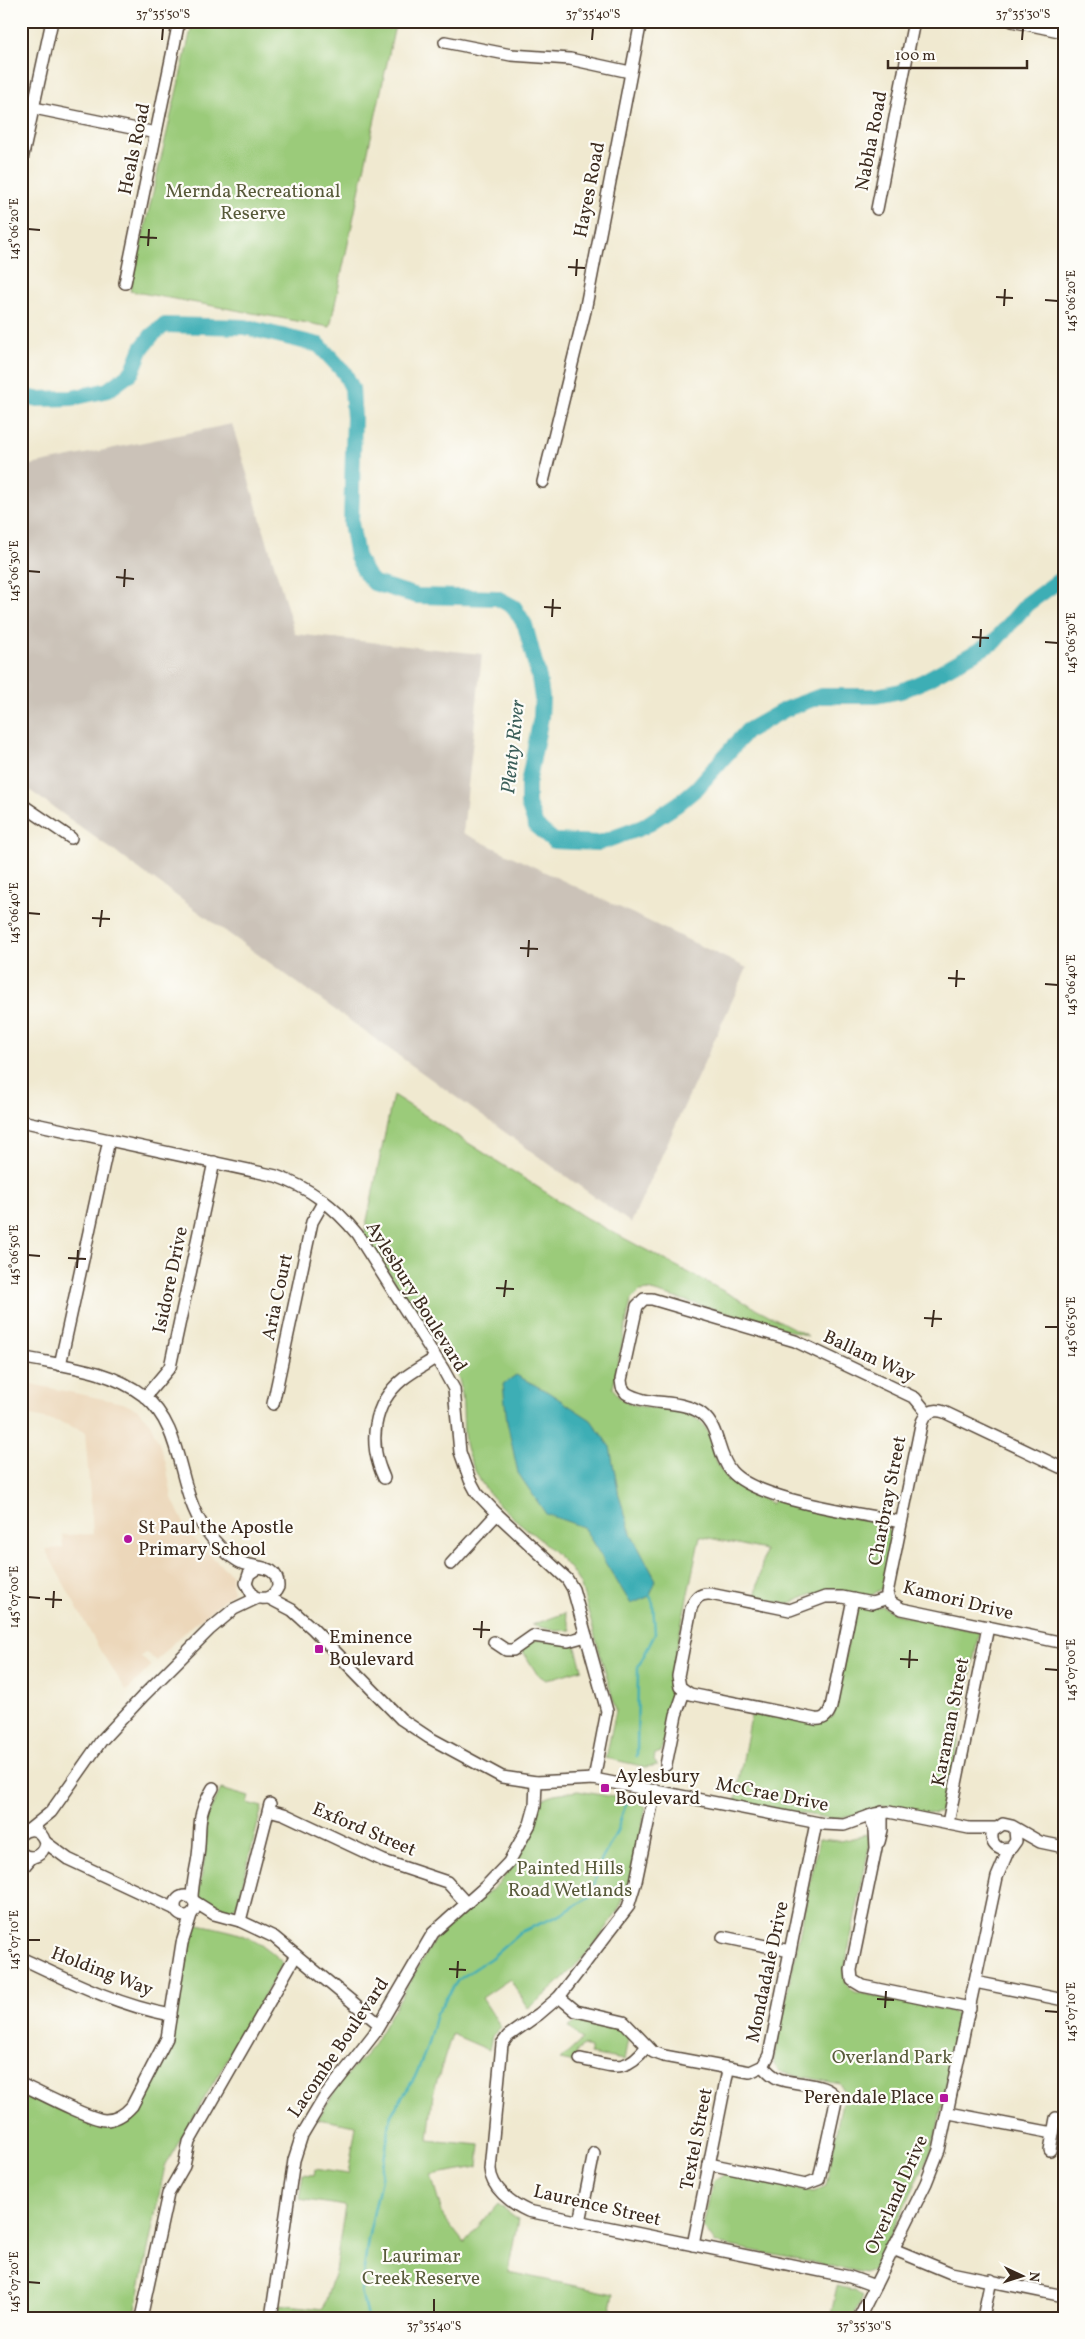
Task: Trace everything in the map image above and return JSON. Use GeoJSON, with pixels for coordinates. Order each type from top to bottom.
{"type":"FeatureCollection","features":[{"type":"Feature","properties":{"kind":"street"},"geometry":{"type":"LineString","coordinates":[[21,164],[52,21]]}},
{"type":"Feature","properties":{"kind":"street","name":"Heals Road"},"geometry":{"type":"LineString","coordinates":[[125,283],[179,21]]}},
{"type":"Feature","properties":{"kind":"street","name":"Hayes Road"},"geometry":{"type":"LineString","coordinates":[[543,482],[584,311],[641,21]]}},
{"type":"Feature","properties":{"kind":"street","name":"Nabha Road"},"geometry":{"type":"LineString","coordinates":[[877,208],[914,21]]}},
{"type":"Feature","properties":{"kind":"street"},"geometry":{"type":"LineString","coordinates":[[1012,21],[1064,32]]}},
{"type":"Feature","properties":{"kind":"street"},"geometry":{"type":"LineString","coordinates":[[444,42],[511,55],[570,59],[630,72]]}},
{"type":"Feature","properties":{"kind":"street"},"geometry":{"type":"LineString","coordinates":[[34,108],[156,133]]}},
{"type":"Feature","properties":{"kind":"street"},"geometry":{"type":"LineString","coordinates":[[21,804],[71,838]]}},
{"type":"Feature","properties":{"kind":"street","name":"Aylesbury Boulevard"},"geometry":{"type":"LineString","coordinates":[[21,1121],[214,1162],[284,1179],[305,1188],[336,1210],[357,1234],[454,1389],[457,1437],[464,1466],[477,1493],[497,1514],[568,1579],[573,1589],[606,1711],[594,1779]]}},
{"type":"Feature","properties":{"kind":"street"},"geometry":{"type":"LineString","coordinates":[[60,1366],[109,1140]]}},
{"type":"Feature","properties":{"kind":"street","name":"Isidore Drive"},"geometry":{"type":"LineString","coordinates":[[145,1397],[170,1368],[214,1162]]}},
{"type":"Feature","properties":{"kind":"street","name":"Aria Court"},"geometry":{"type":"LineString","coordinates":[[273,1404],[312,1222],[324,1201]]}},
{"type":"Feature","properties":{"kind":"street","name":"Ballam Way"},"geometry":{"type":"LineString","coordinates":[[901,1522],[766,1493],[732,1472],[723,1460],[714,1431],[702,1414],[689,1408],[626,1393],[622,1388],[621,1380],[635,1311],[644,1299],[656,1300],[795,1341],[915,1398],[928,1414]]}},
{"type":"Feature","properties":{"kind":"street"},"geometry":{"type":"LineString","coordinates":[[21,1357],[108,1376],[145,1397],[161,1415],[173,1437],[187,1494],[199,1520],[212,1537],[238,1561],[247,1583],[263,1598],[292,1610]]}},
{"type":"Feature","properties":{"kind":"street"},"geometry":{"type":"LineString","coordinates":[[384,1478],[374,1448],[375,1428],[380,1410],[387,1396],[397,1384],[436,1358]]}},
{"type":"Feature","properties":{"kind":"street"},"geometry":{"type":"LineString","coordinates":[[928,1414],[936,1410],[944,1412],[1064,1469]]}},
{"type":"Feature","properties":{"kind":"street","name":"Charbray Street"},"geometry":{"type":"LineString","coordinates":[[888,1598],[921,1425],[928,1414]]}},
{"type":"Feature","properties":{"kind":"street"},"geometry":{"type":"LineString","coordinates":[[451,1564],[497,1514]]}},
{"type":"Feature","properties":{"kind":"street"},"geometry":{"type":"LineString","coordinates":[[238,1561],[272,1570],[277,1578],[278,1587],[292,1610]]}},
{"type":"Feature","properties":{"kind":"street"},"geometry":{"type":"LineString","coordinates":[[234,1609],[252,1571],[259,1567]]}},
{"type":"Feature","properties":{"kind":"street"},"geometry":{"type":"LineString","coordinates":[[26,1832],[51,1812],[116,1723],[209,1630],[234,1609],[263,1598],[278,1587]]}},
{"type":"Feature","properties":{"kind":"street","name":"Kamori Drive"},"geometry":{"type":"LineString","coordinates":[[684,1692],[680,1688],[678,1676],[691,1608],[698,1597],[710,1594],[790,1610],[825,1597],[872,1603],[888,1598],[892,1605],[902,1609],[1064,1643]]}},
{"type":"Feature","properties":{"kind":"street"},"geometry":{"type":"LineString","coordinates":[[666,1765],[676,1715],[684,1692],[764,1710],[823,1719],[829,1713],[831,1707],[853,1600]]}},
{"type":"Feature","properties":{"kind":"street","name":"McCrae Drive"},"geometry":{"type":"LineString","coordinates":[[292,1610],[335,1650],[387,1707],[407,1723],[488,1771],[510,1779],[536,1782],[594,1779],[816,1823],[844,1825],[882,1812],[969,1828],[995,1828]]}},
{"type":"Feature","properties":{"kind":"street","name":"Karaman Street"},"geometry":{"type":"LineString","coordinates":[[948,1823],[988,1627]]}},
{"type":"Feature","properties":{"kind":"street"},"geometry":{"type":"LineString","coordinates":[[494,1642],[506,1650],[513,1650],[533,1636],[568,1641],[586,1636]]}},
{"type":"Feature","properties":{"kind":"street","name":"Lacombe Boulevard"},"geometry":{"type":"LineString","coordinates":[[271,2318],[298,2144],[327,2092],[366,2045],[433,1933],[496,1877],[512,1857],[533,1816],[536,1782]]}},
{"type":"Feature","properties":{"kind":"street"},"geometry":{"type":"LineString","coordinates":[[21,2084],[99,2119],[120,2116],[132,2106],[163,2048],[171,2015],[186,1906],[198,1859],[199,1822],[206,1800],[214,1788]]}},
{"type":"Feature","properties":{"kind":"street","name":"Laurence Street"},"geometry":{"type":"LineString","coordinates":[[655,1790],[636,1881],[628,1907],[559,1997],[508,2036],[502,2044],[490,2176],[495,2186],[522,2208],[580,2222],[850,2277],[875,2286]]}},
{"type":"Feature","properties":{"kind":"street","name":"Exford Street"},"geometry":{"type":"LineString","coordinates":[[240,1921],[270,1807],[384,1861],[447,1882],[466,1902]]}},
{"type":"Feature","properties":{"kind":"street"},"geometry":{"type":"LineString","coordinates":[[21,1870],[31,1855],[44,1849],[44,1839],[51,1812]]}},
{"type":"Feature","properties":{"kind":"street"},"geometry":{"type":"LineString","coordinates":[[882,1812],[881,1837],[876,1848],[851,1970],[852,1980],[862,1986],[970,2008]]}},
{"type":"Feature","properties":{"kind":"street"},"geometry":{"type":"LineString","coordinates":[[868,1816],[874,1830],[876,1848]]}},
{"type":"Feature","properties":{"kind":"street","name":"Mondadale Drive"},"geometry":{"type":"LineString","coordinates":[[559,1997],[576,2011],[618,2019],[624,2022],[653,2052],[664,2056],[728,2070],[750,2072],[763,2066],[769,2055],[816,1823]]}},
{"type":"Feature","properties":{"kind":"street"},"geometry":{"type":"LineString","coordinates":[[1040,1842],[1001,1849],[993,1843],[991,1834],[995,1828],[1008,1824],[1015,1830],[1040,1842],[1064,1846]]}},
{"type":"Feature","properties":{"kind":"street","name":"McCrae Drive"},"geometry":{"type":"LineString","coordinates":[[969,1828],[993,1843]]}},
{"type":"Feature","properties":{"kind":"street"},"geometry":{"type":"LineString","coordinates":[[1010,1848],[1016,1841],[1015,1830]]}},
{"type":"Feature","properties":{"kind":"street"},"geometry":{"type":"LineString","coordinates":[[26,1832],[38,1831],[44,1839],[68,1859],[155,1898],[240,1921],[274,1937],[379,2024]]}},
{"type":"Feature","properties":{"kind":"street","name":"Overland Drive"},"geometry":{"type":"LineString","coordinates":[[993,1843],[997,1877]]}},
{"type":"Feature","properties":{"kind":"street","name":"Overland Drive"},"geometry":{"type":"LineString","coordinates":[[859,2318],[933,2167],[949,2113],[997,1877],[1010,1848]]}},
{"type":"Feature","properties":{"kind":"street"},"geometry":{"type":"LineString","coordinates":[[31,1855],[68,1859]]}},
{"type":"Feature","properties":{"kind":"street"},"geometry":{"type":"LineString","coordinates":[[723,1937],[790,1951]]}},
{"type":"Feature","properties":{"kind":"street"},"geometry":{"type":"LineString","coordinates":[[141,2318],[168,2194],[184,2166],[190,2142],[296,1955]]}},
{"type":"Feature","properties":{"kind":"street","name":"Holding Way"},"geometry":{"type":"LineString","coordinates":[[21,1958],[112,1999],[149,2011],[171,2015]]}},
{"type":"Feature","properties":{"kind":"street"},"geometry":{"type":"LineString","coordinates":[[975,1982],[1064,2000]]}},
{"type":"Feature","properties":{"kind":"street"},"geometry":{"type":"LineString","coordinates":[[580,2059],[625,2066],[633,2062],[647,2046]]}},
{"type":"Feature","properties":{"kind":"street"},"geometry":{"type":"LineString","coordinates":[[709,2164],[806,2184],[819,2179],[822,2173],[835,2098],[831,2091],[825,2088],[775,2077],[763,2066]]}},
{"type":"Feature","properties":{"kind":"street","name":"Textel Street"},"geometry":{"type":"LineString","coordinates":[[693,2245],[728,2070]]}},
{"type":"Feature","properties":{"kind":"street"},"geometry":{"type":"LineString","coordinates":[[949,2113],[1053,2134]]}},
{"type":"Feature","properties":{"kind":"street"},"geometry":{"type":"LineString","coordinates":[[1050,2150],[1056,2118]]}},
{"type":"Feature","properties":{"kind":"street"},"geometry":{"type":"LineString","coordinates":[[580,2222],[594,2153]]}},
{"type":"Feature","properties":{"kind":"street"},"geometry":{"type":"LineString","coordinates":[[893,2249],[941,2270],[1064,2296]]}},
{"type":"Feature","properties":{"kind":"street"},"geometry":{"type":"LineString","coordinates":[[983,2318],[991,2280]]}},
{"type":"Feature","properties":{"kind":"shaded area"},"geometry":{"type":"Polygon","coordinates":[[[232,424],[295,634],[482,654],[463,833],[747,968],[631,1223],[21,784],[21,467],[232,424]]]}},
{"type":"Feature","properties":{"kind":"shaded area","name":"St Paul the Apostle Primary School"},"geometry":{"type":"Polygon","coordinates":[[[21,1382],[123,1403],[138,1410],[150,1423],[159,1443],[166,1463],[172,1498],[185,1526],[197,1543],[231,1574],[233,1592],[176,1640],[157,1661],[145,1652],[141,1657],[151,1666],[127,1691],[101,1652],[45,1549],[63,1548],[62,1535],[93,1534],[85,1432],[60,1422],[21,1414],[21,1382]]]}},
{"type":"Feature","properties":{"kind":"green space","name":"Mernda Recreational Reserve"},"geometry":{"type":"Polygon","coordinates":[[[193,21],[396,21],[330,327],[130,291],[193,21]]]}},
{"type":"Feature","properties":{"kind":"green space"},"geometry":{"type":"Polygon","coordinates":[[[393,1095],[586,1218],[808,1336],[648,1290],[640,1291],[631,1300],[613,1388],[620,1398],[626,1402],[679,1412],[697,1419],[709,1434],[719,1467],[724,1474],[750,1493],[772,1504],[774,1500],[883,1524],[892,1535],[883,1588],[869,1597],[837,1590],[813,1594],[790,1603],[779,1603],[755,1598],[765,1550],[700,1536],[668,1689],[672,1704],[661,1752],[655,1754],[654,1761],[658,1765],[646,1767],[606,1758],[616,1710],[581,1586],[560,1557],[504,1510],[481,1482],[469,1458],[465,1443],[459,1379],[364,1235],[393,1095]]]}},
{"type":"Feature","properties":{"kind":"green space"},"geometry":{"type":"Polygon","coordinates":[[[855,1606],[870,1608],[882,1606],[896,1614],[979,1632],[945,1811],[934,1814],[895,1806],[881,1806],[853,1816],[834,1819],[735,1802],[752,1711],[833,1717],[855,1606]]]}},
{"type":"Feature","properties":{"kind":"green space"},"geometry":{"type":"Polygon","coordinates":[[[565,1613],[571,1630],[557,1631],[532,1625],[565,1613]]]}},
{"type":"Feature","properties":{"kind":"green space"},"geometry":{"type":"Polygon","coordinates":[[[534,1640],[574,1641],[582,1669],[546,1680],[537,1674],[522,1650],[534,1640]]]}},
{"type":"Feature","properties":{"kind":"green space"},"geometry":{"type":"Polygon","coordinates":[[[221,1789],[249,1797],[247,1803],[262,1807],[239,1898],[236,1906],[231,1910],[209,1905],[198,1896],[205,1856],[206,1819],[221,1789]]]}},
{"type":"Feature","properties":{"kind":"green space","name":"Painted Hills Road Wetlands"},"geometry":{"type":"Polygon","coordinates":[[[578,1791],[638,1801],[646,1807],[636,1857],[620,1906],[603,1933],[579,1962],[528,2008],[510,1979],[482,1998],[501,2027],[492,2036],[489,2050],[452,2034],[433,2094],[428,2140],[480,2145],[478,2167],[431,2175],[443,2216],[464,2243],[498,2204],[518,2219],[508,2272],[614,2294],[609,2318],[277,2318],[279,2304],[323,2309],[335,2271],[345,2206],[299,2199],[303,2174],[314,2175],[315,2169],[348,2174],[356,2126],[318,2119],[340,2083],[372,2047],[433,1942],[451,1923],[501,1881],[513,1865],[525,1847],[538,1818],[541,1801],[553,1794],[578,1791]]]}},
{"type":"Feature","properties":{"kind":"green space","name":"Overland Park"},"geometry":{"type":"Polygon","coordinates":[[[866,1835],[870,1842],[844,1972],[845,1983],[855,1992],[950,2011],[957,2015],[959,2022],[938,2126],[930,2154],[875,2268],[865,2273],[715,2243],[703,2227],[713,2181],[724,2174],[814,2192],[826,2186],[844,2091],[840,2084],[779,2072],[774,2064],[774,2059],[819,1839],[840,1841],[866,1835]]]}},
{"type":"Feature","properties":{"kind":"green space"},"geometry":{"type":"Polygon","coordinates":[[[194,1923],[242,1935],[262,1945],[283,1963],[165,2166],[134,2318],[21,2318],[21,2090],[94,2124],[108,2126],[118,2124],[130,2118],[139,2108],[173,2041],[186,1949],[194,1923]]]}},
{"type":"Feature","properties":{"kind":"green space"},"geometry":{"type":"Polygon","coordinates":[[[583,2018],[614,2024],[629,2034],[624,2060],[590,2054],[590,2048],[583,2046],[577,2051],[575,2063],[560,2060],[582,2040],[569,2027],[583,2018]]]}},
{"type":"Feature","properties":{"kind":"green space"},"geometry":{"type":"Polygon","coordinates":[[[837,2286],[854,2290],[863,2297],[853,2318],[830,2318],[837,2286]]]}},
{"type":"Feature","properties":{"kind":"water"},"geometry":{"type":"Polygon","coordinates":[[[516,1375],[548,1392],[591,1420],[610,1447],[619,1496],[632,1536],[656,1580],[650,1596],[631,1604],[583,1527],[546,1514],[518,1473],[507,1422],[503,1384],[516,1375]]]}},
{"type":"Feature","properties":{"kind":"waterway","name":"Plenty River"},"geometry":{"type":"LineString","coordinates":[[21,396],[37,399],[72,398],[108,390],[132,372],[142,348],[152,335],[165,325],[245,327],[319,345],[344,372],[352,388],[354,418],[351,523],[357,557],[366,574],[374,583],[417,596],[497,598],[514,607],[525,625],[539,678],[542,698],[541,717],[528,784],[528,804],[536,826],[554,841],[599,843],[643,827],[678,804],[697,788],[747,731],[786,709],[821,696],[876,696],[901,691],[924,681],[994,642],[1027,604],[1064,577]]}},
{"type":"Feature","properties":{"kind":"waterway"},"geometry":{"type":"LineString","coordinates":[[637,1757],[638,1667],[655,1634],[653,1603],[650,1596]]}},
{"type":"Feature","properties":{"kind":"waterway"},"geometry":{"type":"LineString","coordinates":[[367,2318],[361,2290],[368,2239],[382,2174],[391,2115],[415,2077],[426,2050],[436,2014],[458,1980],[491,1958],[521,1932],[562,1914],[591,1896],[600,1863],[617,1831],[627,1800]]}},
{"type":"Feature","properties":{"kind":"place","name":"St Paul the Apostle Primary School"},"geometry":{"type":"Point","coordinates":[128,1539]}},
{"type":"Feature","properties":{"kind":"place","name":"Eminence Boulevard"},"geometry":{"type":"Point","coordinates":[319,1649]}},
{"type":"Feature","properties":{"kind":"place","name":"Aylesbury Boulevard"},"geometry":{"type":"Point","coordinates":[605,1788]}},
{"type":"Feature","properties":{"kind":"place","name":"Perendale Place"},"geometry":{"type":"Point","coordinates":[944,2098]}},
{"type":"Feature","properties":{"kind":"park label","name":"Laurimar Creek Reserve"},"geometry":{"type":"Point","coordinates":[421,2268]}}]}
